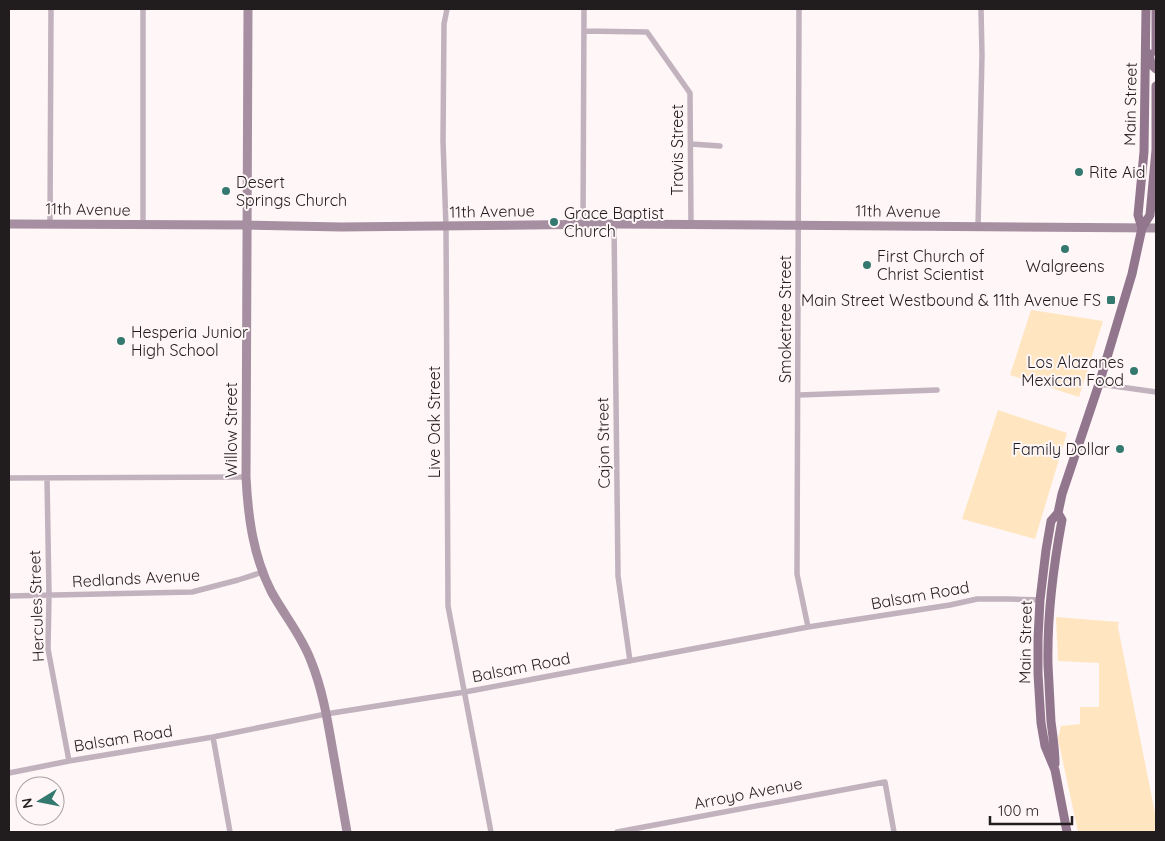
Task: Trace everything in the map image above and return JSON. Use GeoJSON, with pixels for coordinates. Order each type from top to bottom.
{"type":"FeatureCollection","features":[{"type":"Feature","properties":{"kind":"main road","name":"Willow Street"},"geometry":{"type":"LineString","coordinates":[[248,9],[247,501],[251,531],[263,572],[300,639],[310,659],[318,682],[326,714],[347,832]]}},
{"type":"Feature","properties":{"kind":"main road"},"geometry":{"type":"LineString","coordinates":[[1147,9],[1150,13],[1150,59],[1152,66],[1156,69]]}},
{"type":"Feature","properties":{"kind":"main road","name":"Main Street"},"geometry":{"type":"LineString","coordinates":[[1142,228],[1138,215],[1144,152],[1147,9]]}},
{"type":"Feature","properties":{"kind":"main road","name":"Main Street"},"geometry":{"type":"LineString","coordinates":[[1156,9],[1156,51]]}},
{"type":"Feature","properties":{"kind":"main road","name":"Main Street"},"geometry":{"type":"LineString","coordinates":[[1067,832],[1055,772],[1045,746],[1041,720],[1038,674],[1040,600],[1052,520],[1058,513],[1062,494],[1099,384],[1132,274],[1142,228],[1150,215],[1156,150],[1156,86]]}},
{"type":"Feature","properties":{"kind":"main road","name":"11th Avenue"},"geometry":{"type":"LineString","coordinates":[[9,224],[324,227],[614,224],[1156,228]]}},
{"type":"Feature","properties":{"kind":"main road","name":"Main Street"},"geometry":{"type":"LineString","coordinates":[[1055,772],[1055,744],[1048,665],[1048,631],[1051,589],[1062,520],[1058,513]]}},
{"type":"Feature","properties":{"kind":"main road"},"geometry":{"type":"LineString","coordinates":[[1040,600],[1044,609],[1045,649],[1048,665]]}},
{"type":"Feature","properties":{"kind":"street"},"geometry":{"type":"LineString","coordinates":[[50,224],[51,9]]}},
{"type":"Feature","properties":{"kind":"street"},"geometry":{"type":"LineString","coordinates":[[143,9],[143,225]]}},
{"type":"Feature","properties":{"kind":"street","name":"Live Oak Street"},"geometry":{"type":"LineString","coordinates":[[447,9],[444,24],[443,141],[446,227],[448,606],[490,832]]}},
{"type":"Feature","properties":{"kind":"street"},"geometry":{"type":"LineString","coordinates":[[584,9],[584,225]]}},
{"type":"Feature","properties":{"kind":"street","name":"Smoketree Street"},"geometry":{"type":"LineString","coordinates":[[799,9],[797,574],[808,628]]}},
{"type":"Feature","properties":{"kind":"street"},"geometry":{"type":"LineString","coordinates":[[978,227],[982,55],[981,9]]}},
{"type":"Feature","properties":{"kind":"street","name":"Travis Street"},"geometry":{"type":"LineString","coordinates":[[584,31],[647,32],[690,93],[691,225]]}},
{"type":"Feature","properties":{"kind":"street"},"geometry":{"type":"LineString","coordinates":[[691,144],[720,146]]}},
{"type":"Feature","properties":{"kind":"street","name":"Cajon Street"},"geometry":{"type":"LineString","coordinates":[[614,224],[618,576],[630,661]]}},
{"type":"Feature","properties":{"kind":"street"},"geometry":{"type":"LineString","coordinates":[[1099,384],[1156,392]]}},
{"type":"Feature","properties":{"kind":"street"},"geometry":{"type":"LineString","coordinates":[[799,395],[937,390]]}},
{"type":"Feature","properties":{"kind":"street"},"geometry":{"type":"LineString","coordinates":[[9,478],[246,477]]}},
{"type":"Feature","properties":{"kind":"street","name":"Hercules Street"},"geometry":{"type":"LineString","coordinates":[[48,478],[48,649],[70,761]]}},
{"type":"Feature","properties":{"kind":"street","name":"Redlands Avenue"},"geometry":{"type":"LineString","coordinates":[[9,596],[192,592],[263,572]]}},
{"type":"Feature","properties":{"kind":"street","name":"Balsam Road"},"geometry":{"type":"LineString","coordinates":[[9,773],[213,737],[326,714],[465,692],[808,628],[977,599],[1040,600]]}},
{"type":"Feature","properties":{"kind":"street"},"geometry":{"type":"LineString","coordinates":[[213,737],[230,832]]}},
{"type":"Feature","properties":{"kind":"street","name":"Arroyo Avenue"},"geometry":{"type":"LineString","coordinates":[[617,832],[885,782],[894,832]]}},
{"type":"Feature","properties":{"kind":"shaded area"},"geometry":{"type":"Polygon","coordinates":[[[1031,310],[1103,321],[1079,397],[1010,375],[1031,310]]]}},
{"type":"Feature","properties":{"kind":"shaded area"},"geometry":{"type":"Polygon","coordinates":[[[998,410],[1067,433],[1035,539],[962,519],[998,410]]]}},
{"type":"Feature","properties":{"kind":"shaded area"},"geometry":{"type":"Polygon","coordinates":[[[1056,617],[1119,622],[1118,627],[1156,818],[1156,832],[1078,832],[1058,739],[1061,726],[1080,724],[1080,707],[1099,707],[1099,663],[1058,661],[1056,617]]]}},
{"type":"Feature","properties":{"kind":"place","name":"Rite Aid"},"geometry":{"type":"Point","coordinates":[1079,172]}},
{"type":"Feature","properties":{"kind":"place","name":"Desert Springs Church"},"geometry":{"type":"Point","coordinates":[226,191]}},
{"type":"Feature","properties":{"kind":"place","name":"Grace Baptist Church"},"geometry":{"type":"Point","coordinates":[554,222]}},
{"type":"Feature","properties":{"kind":"place","name":"Walgreens"},"geometry":{"type":"Point","coordinates":[1065,249]}},
{"type":"Feature","properties":{"kind":"place","name":"First Church of Christ Scientist"},"geometry":{"type":"Point","coordinates":[867,265]}},
{"type":"Feature","properties":{"kind":"place","name":"Main Street Westbound & 11th Avenue FS"},"geometry":{"type":"Point","coordinates":[1111,300]}},
{"type":"Feature","properties":{"kind":"place","name":"Hesperia Junior High School"},"geometry":{"type":"Point","coordinates":[121,341]}},
{"type":"Feature","properties":{"kind":"place","name":"Los Alazanes Mexican Food"},"geometry":{"type":"Point","coordinates":[1134,371]}},
{"type":"Feature","properties":{"kind":"place","name":"Family Dollar"},"geometry":{"type":"Point","coordinates":[1120,449]}}]}
